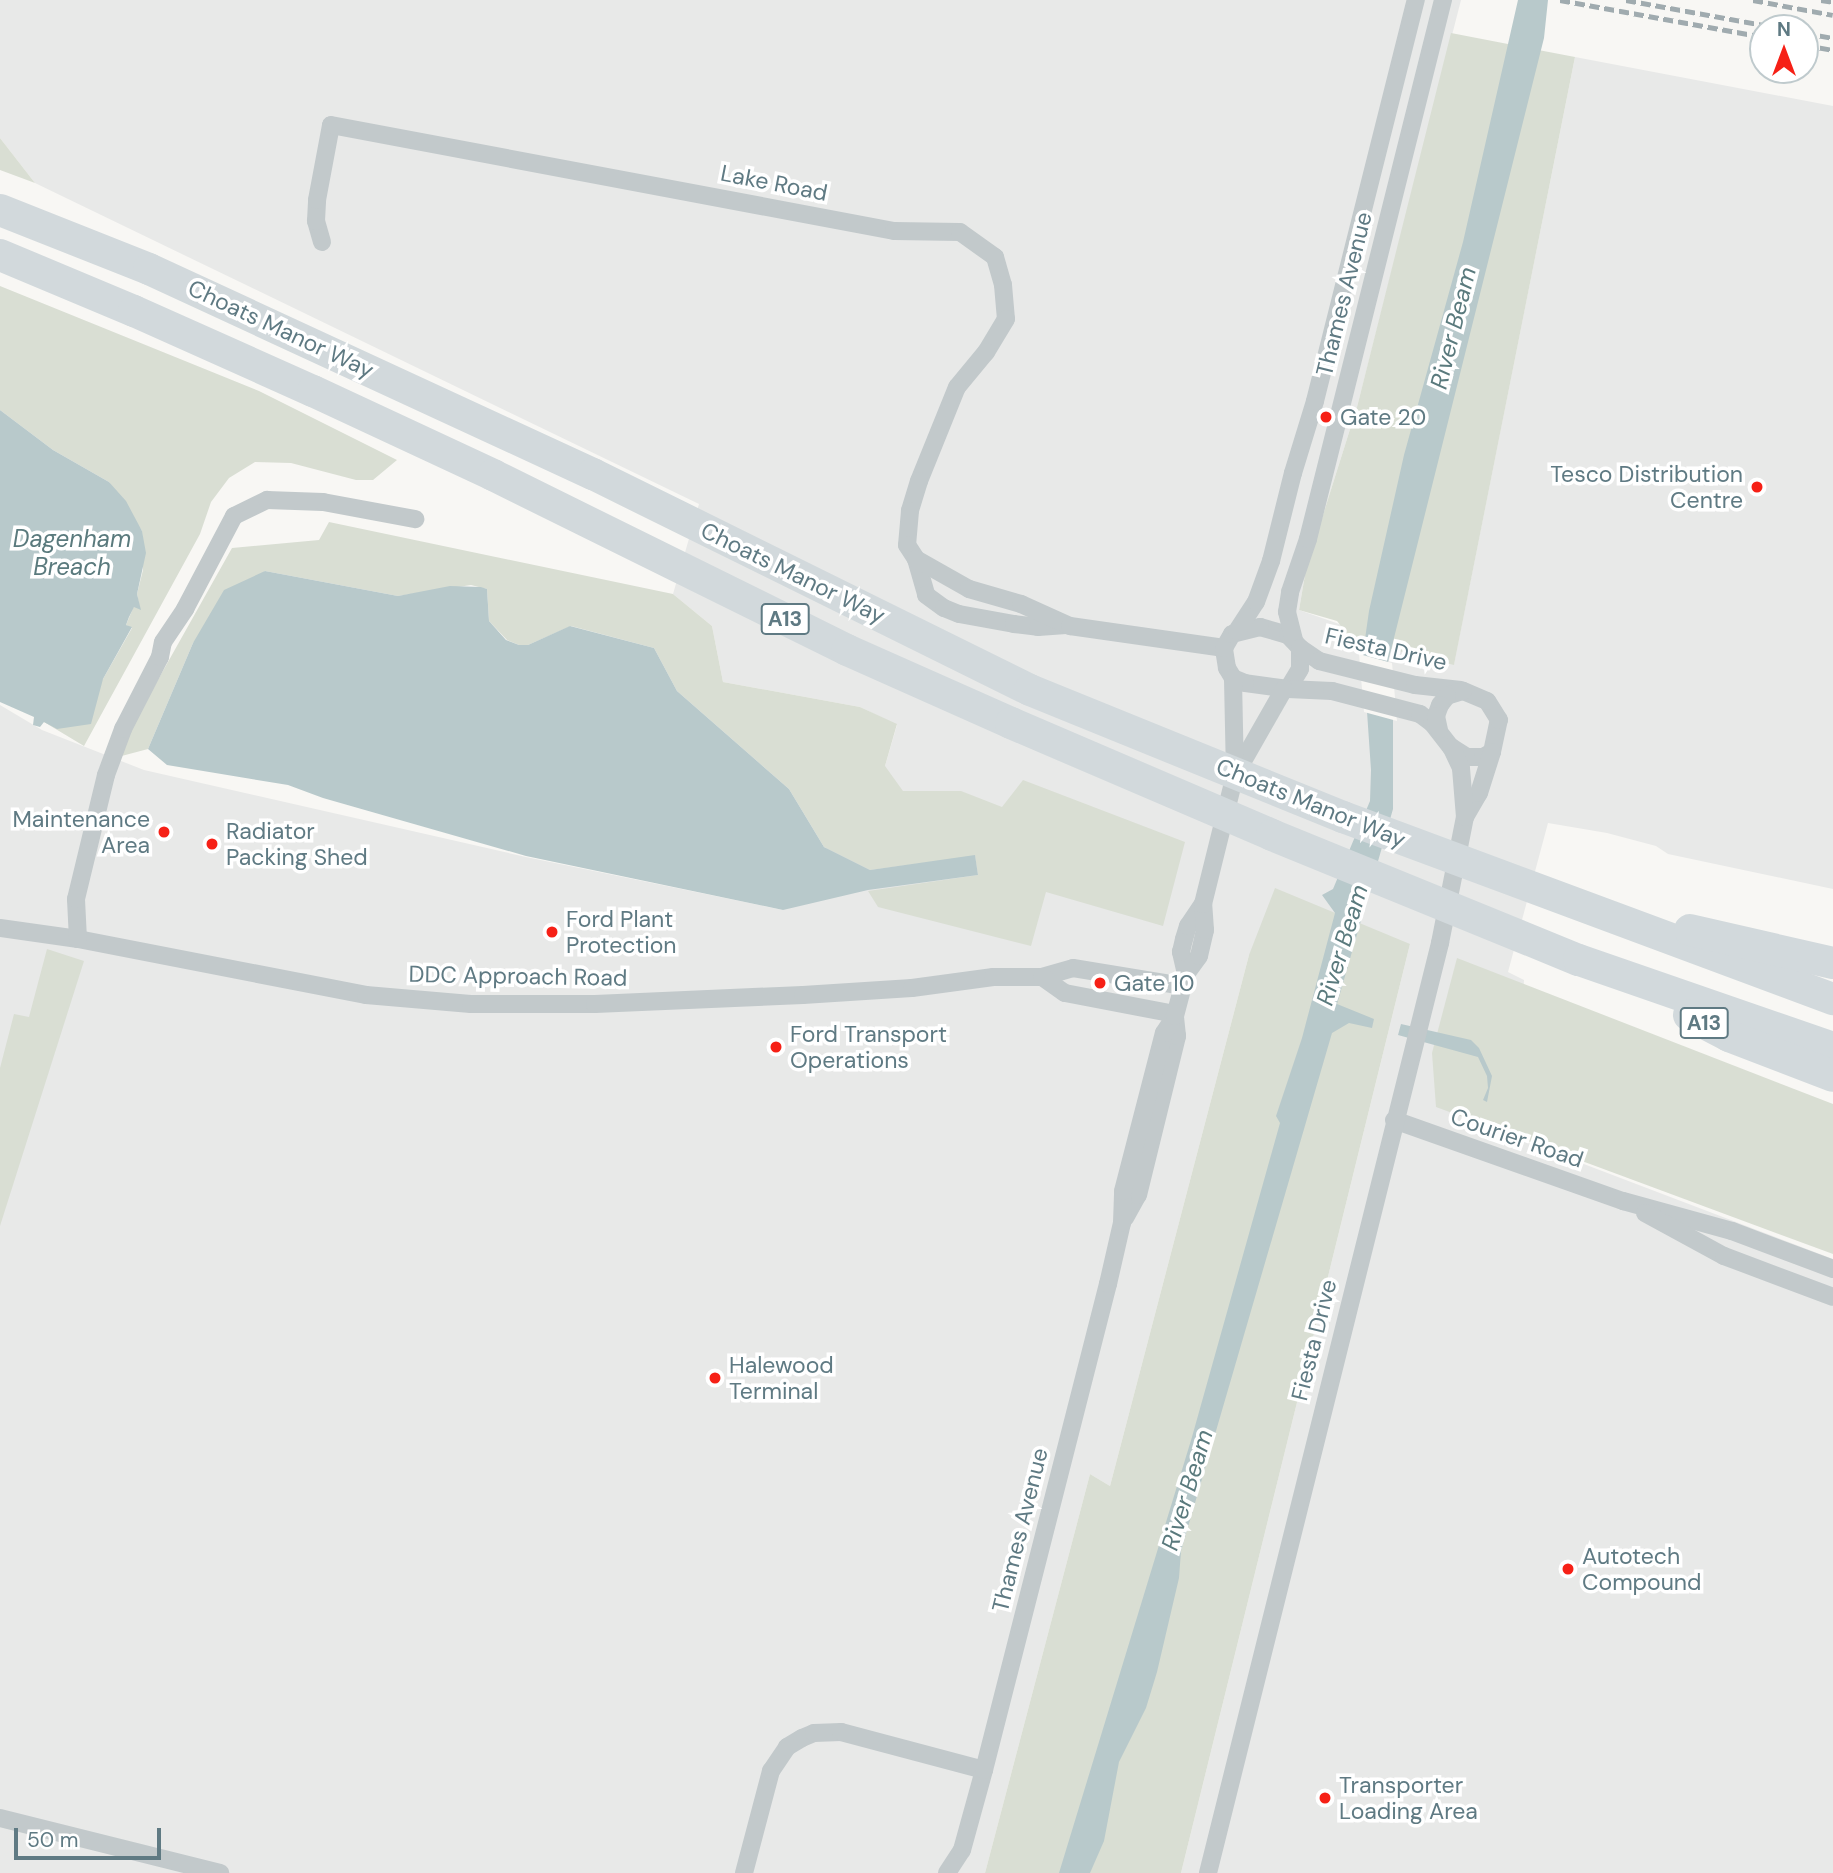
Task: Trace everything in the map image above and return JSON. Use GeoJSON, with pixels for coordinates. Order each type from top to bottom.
{"type":"FeatureCollection","features":[{"type":"Feature","properties":{"kind":"highway","name":"Choats Manor Way"},"geometry":{"type":"LineString","coordinates":[[0,210],[149,269],[593,474],[1030,690],[1343,817],[1596,912]]}},
{"type":"Feature","properties":{"kind":"highway","name":"Choats Manor Way"},"geometry":{"type":"LineString","coordinates":[[0,255],[146,316],[481,469],[910,678],[1272,835],[1580,960]]}},
{"type":"Feature","properties":{"kind":"highway","name":"A13"},"geometry":{"type":"LineString","coordinates":[[1596,912],[1758,944],[1833,963]]}},
{"type":"Feature","properties":{"kind":"highway","name":"A13"},"geometry":{"type":"LineString","coordinates":[[1596,912],[1833,999]]}},
{"type":"Feature","properties":{"kind":"highway","name":"A13"},"geometry":{"type":"LineString","coordinates":[[1580,960],[1833,1048]]}},
{"type":"Feature","properties":{"kind":"highway","name":"A13"},"geometry":{"type":"LineString","coordinates":[[1580,960],[1729,1036],[1833,1076]]}},
{"type":"Feature","properties":{"kind":"street","name":"Thames Avenue"},"geometry":{"type":"LineString","coordinates":[[1237,631],[1256,602],[1271,561],[1293,473],[1315,404],[1416,0]]}},
{"type":"Feature","properties":{"kind":"street","name":"Thames Avenue"},"geometry":{"type":"LineString","coordinates":[[1297,644],[1287,612],[1290,592],[1308,539],[1443,0]]}},
{"type":"Feature","properties":{"kind":"street","name":"Lake Road"},"geometry":{"type":"LineString","coordinates":[[322,242],[316,221],[317,200],[331,125],[894,231],[960,232],[995,257],[1003,285],[1006,319],[986,352],[957,387],[933,444],[910,511],[907,545],[916,559],[926,596],[959,614],[1038,627],[1066,625]]}},
{"type":"Feature","properties":{"kind":"street"},"geometry":{"type":"LineString","coordinates":[[78,939],[76,899],[114,752],[160,657],[163,642],[234,516],[267,500],[323,502],[415,519]]}},
{"type":"Feature","properties":{"kind":"street"},"geometry":{"type":"LineString","coordinates":[[916,559],[969,589],[1021,604],[1066,625],[1224,648]]}},
{"type":"Feature","properties":{"kind":"street"},"geometry":{"type":"LineString","coordinates":[[1286,689],[1300,669],[1297,644],[1281,632],[1260,626],[1237,631],[1224,648],[1227,668],[1233,678],[1255,686],[1286,689],[1308,688],[1332,691],[1420,714],[1439,730],[1451,747],[1467,757],[1483,757],[1492,752],[1500,725],[1497,714],[1487,701],[1463,691],[1447,696],[1440,705],[1436,716],[1439,730]]}},
{"type":"Feature","properties":{"kind":"street","name":"Fiesta Drive"},"geometry":{"type":"LineString","coordinates":[[1297,644],[1319,661],[1405,682],[1463,691]]}},
{"type":"Feature","properties":{"kind":"street","name":"Thames Avenue"},"geometry":{"type":"LineString","coordinates":[[947,1873],[962,1850],[984,1770],[1122,1223],[1141,1182],[1177,1036],[1175,1015],[1185,980],[1181,952],[1188,926],[1203,904],[1235,775],[1233,678]]}},
{"type":"Feature","properties":{"kind":"street","name":"Thames Avenue"},"geometry":{"type":"LineString","coordinates":[[1235,775],[1286,689]]}},
{"type":"Feature","properties":{"kind":"street","name":"Fiesta Drive"},"geometry":{"type":"LineString","coordinates":[[1208,1873],[1422,1013],[1465,817],[1461,768],[1451,747]]}},
{"type":"Feature","properties":{"kind":"street","name":"Fiesta Drive"},"geometry":{"type":"LineString","coordinates":[[1465,817],[1479,793],[1492,752]]}},
{"type":"Feature","properties":{"kind":"street","name":"DDC Approach Road"},"geometry":{"type":"LineString","coordinates":[[0,928],[78,939],[366,995],[471,1004],[595,1004],[803,995],[924,987],[993,977],[1042,977],[1084,968],[1185,980]]}},
{"type":"Feature","properties":{"kind":"street"},"geometry":{"type":"LineString","coordinates":[[1042,977],[1065,993],[1175,1015]]}},
{"type":"Feature","properties":{"kind":"street","name":"Courier Road"},"geometry":{"type":"LineString","coordinates":[[1394,1120],[1623,1201],[1732,1231],[1833,1269]]}},
{"type":"Feature","properties":{"kind":"street","name":"Courier Road"},"geometry":{"type":"LineString","coordinates":[[1623,1201],[1724,1256],[1833,1297]]}},
{"type":"Feature","properties":{"kind":"street"},"geometry":{"type":"LineString","coordinates":[[744,1873],[771,1771],[787,1747],[802,1738],[814,1733],[841,1732],[984,1770]]}},
{"type":"Feature","properties":{"kind":"street"},"geometry":{"type":"LineString","coordinates":[[0,1818],[220,1873]]}},
{"type":"Feature","properties":{"kind":"street","name":"Thames Avenue"},"geometry":{"type":"LineString","coordinates":[[962,1850],[965,1873]]}},
{"type":"Feature","properties":{"kind":"shaded area"},"geometry":{"type":"Polygon","coordinates":[[[0,0],[1461,0],[1357,407],[1306,569],[1299,610],[1454,664],[1575,57],[1833,106],[1833,889],[1668,854],[1656,846],[1607,833],[1548,823],[1508,972],[1524,980],[1523,997],[1517,1048],[1492,1129],[1833,1259],[1833,1873],[1181,1873],[1410,944],[1249,955],[1110,1486],[1090,1474],[985,1873],[0,1873],[0,705],[42,730],[144,770],[526,857],[783,910],[885,766],[897,725],[860,707],[723,682],[712,626],[673,594],[699,504],[35,183],[0,138],[0,0]]]}},
{"type":"Feature","properties":{"kind":"shaded area"},"geometry":{"type":"Polygon","coordinates":[[[1451,33],[1575,57],[1454,665],[1351,639],[1337,621],[1299,610],[1306,569],[1357,407],[1451,33]]]}},
{"type":"Feature","properties":{"kind":"shaded area"},"geometry":{"type":"Polygon","coordinates":[[[0,138],[35,183],[0,170],[0,138]]]}},
{"type":"Feature","properties":{"kind":"shaded area"},"geometry":{"type":"Polygon","coordinates":[[[0,286],[259,391],[397,460],[373,480],[356,480],[291,463],[255,462],[229,478],[211,502],[200,534],[84,746],[44,722],[103,679],[132,628],[126,625],[134,606],[140,609],[137,594],[143,570],[142,531],[109,482],[53,450],[0,410],[0,286]]]}},
{"type":"Feature","properties":{"kind":"shaded area"},"geometry":{"type":"Polygon","coordinates":[[[329,522],[673,594],[712,626],[723,682],[860,707],[897,724],[885,766],[903,791],[961,791],[1002,807],[1023,780],[1185,842],[1163,926],[1046,892],[1031,946],[878,907],[868,891],[978,875],[975,856],[870,870],[824,847],[789,789],[677,691],[654,648],[571,626],[528,645],[519,645],[507,640],[489,621],[487,589],[471,585],[398,596],[265,571],[193,643],[148,749],[114,758],[232,548],[319,540],[329,522]]]}},
{"type":"Feature","properties":{"kind":"shaded area"},"geometry":{"type":"Polygon","coordinates":[[[1275,888],[1410,944],[1181,1873],[985,1873],[1090,1474],[1110,1486],[1249,955],[1275,888]]]}},
{"type":"Feature","properties":{"kind":"shaded area"},"geometry":{"type":"Polygon","coordinates":[[[47,949],[84,961],[0,1226],[0,1068],[14,1014],[29,1017],[47,949]]]}},
{"type":"Feature","properties":{"kind":"shaded area"},"geometry":{"type":"Polygon","coordinates":[[[1457,958],[1833,1104],[1833,1254],[1436,1107],[1432,1053],[1457,958]]]}},
{"type":"Feature","properties":{"kind":"water","name":"River Beam"},"geometry":{"type":"Polygon","coordinates":[[[1518,0],[1548,0],[1544,38],[1388,662],[1393,720],[1393,809],[1337,1004],[1374,1019],[1372,1028],[1349,1023],[1332,1033],[1181,1551],[1179,1578],[1157,1672],[1146,1708],[1119,1762],[1104,1841],[1090,1873],[1059,1873],[1192,1437],[1280,1123],[1276,1116],[1302,1038],[1335,913],[1322,895],[1333,889],[1370,801],[1371,770],[1363,653],[1369,611],[1404,455],[1463,242],[1518,0]]]}},
{"type":"Feature","properties":{"kind":"water","name":"Dagenham Breach"},"geometry":{"type":"Polygon","coordinates":[[[0,410],[53,450],[109,482],[126,501],[142,531],[146,553],[137,594],[141,610],[134,607],[129,617],[126,625],[132,627],[103,679],[91,724],[57,729],[44,722],[40,727],[33,725],[34,717],[0,702],[0,410]]]}},
{"type":"Feature","properties":{"kind":"water"},"geometry":{"type":"Polygon","coordinates":[[[265,571],[398,596],[450,586],[481,587],[487,589],[489,621],[506,640],[519,645],[528,645],[570,626],[654,648],[677,691],[789,789],[824,847],[870,870],[975,855],[978,875],[868,890],[783,910],[526,856],[323,798],[288,785],[167,765],[148,749],[193,643],[224,590],[265,571]]]}},
{"type":"Feature","properties":{"kind":"water"},"geometry":{"type":"Polygon","coordinates":[[[1401,1024],[1471,1040],[1479,1048],[1492,1076],[1487,1102],[1483,1100],[1488,1088],[1487,1076],[1478,1057],[1398,1035],[1401,1024]]]}},
{"type":"Feature","properties":{"kind":"pier"},"geometry":{"type":"Polygon","coordinates":[[[1359,654],[1392,663],[1397,721],[1364,712],[1359,654]]]}},
{"type":"Feature","properties":{"kind":"railway"},"geometry":{"type":"LineString","coordinates":[[1560,0],[1749,34]]}},
{"type":"Feature","properties":{"kind":"railway"},"geometry":{"type":"LineString","coordinates":[[1626,0],[1749,22]]}},
{"type":"Feature","properties":{"kind":"railway"},"geometry":{"type":"LineString","coordinates":[[1753,0],[1833,15]]}},
{"type":"Feature","properties":{"kind":"railway"},"geometry":{"type":"LineString","coordinates":[[1821,0],[1833,2]]}},
{"type":"Feature","properties":{"kind":"railway"},"geometry":{"type":"LineString","coordinates":[[1819,36],[1833,38]]}},
{"type":"Feature","properties":{"kind":"railway"},"geometry":{"type":"LineString","coordinates":[[1819,48],[1833,50]]}},
{"type":"Feature","properties":{"kind":"place","name":"Gate 20"},"geometry":{"type":"Point","coordinates":[1326,417]}},
{"type":"Feature","properties":{"kind":"place","name":"Tesco Distribution Centre"},"geometry":{"type":"Point","coordinates":[1757,487]}},
{"type":"Feature","properties":{"kind":"place","name":"Maintenance Area"},"geometry":{"type":"Point","coordinates":[164,832]}},
{"type":"Feature","properties":{"kind":"place","name":"Radiator Packing Shed"},"geometry":{"type":"Point","coordinates":[212,844]}},
{"type":"Feature","properties":{"kind":"place","name":"Ford Plant Protection"},"geometry":{"type":"Point","coordinates":[552,932]}},
{"type":"Feature","properties":{"kind":"place","name":"Gate 10"},"geometry":{"type":"Point","coordinates":[1100,983]}},
{"type":"Feature","properties":{"kind":"place","name":"Ford Transport Operations"},"geometry":{"type":"Point","coordinates":[776,1047]}},
{"type":"Feature","properties":{"kind":"place","name":"Halewood Terminal"},"geometry":{"type":"Point","coordinates":[715,1378]}},
{"type":"Feature","properties":{"kind":"place","name":"Autotech Compound"},"geometry":{"type":"Point","coordinates":[1568,1569]}},
{"type":"Feature","properties":{"kind":"place","name":"Transporter Loading Area"},"geometry":{"type":"Point","coordinates":[1325,1798]}}]}
